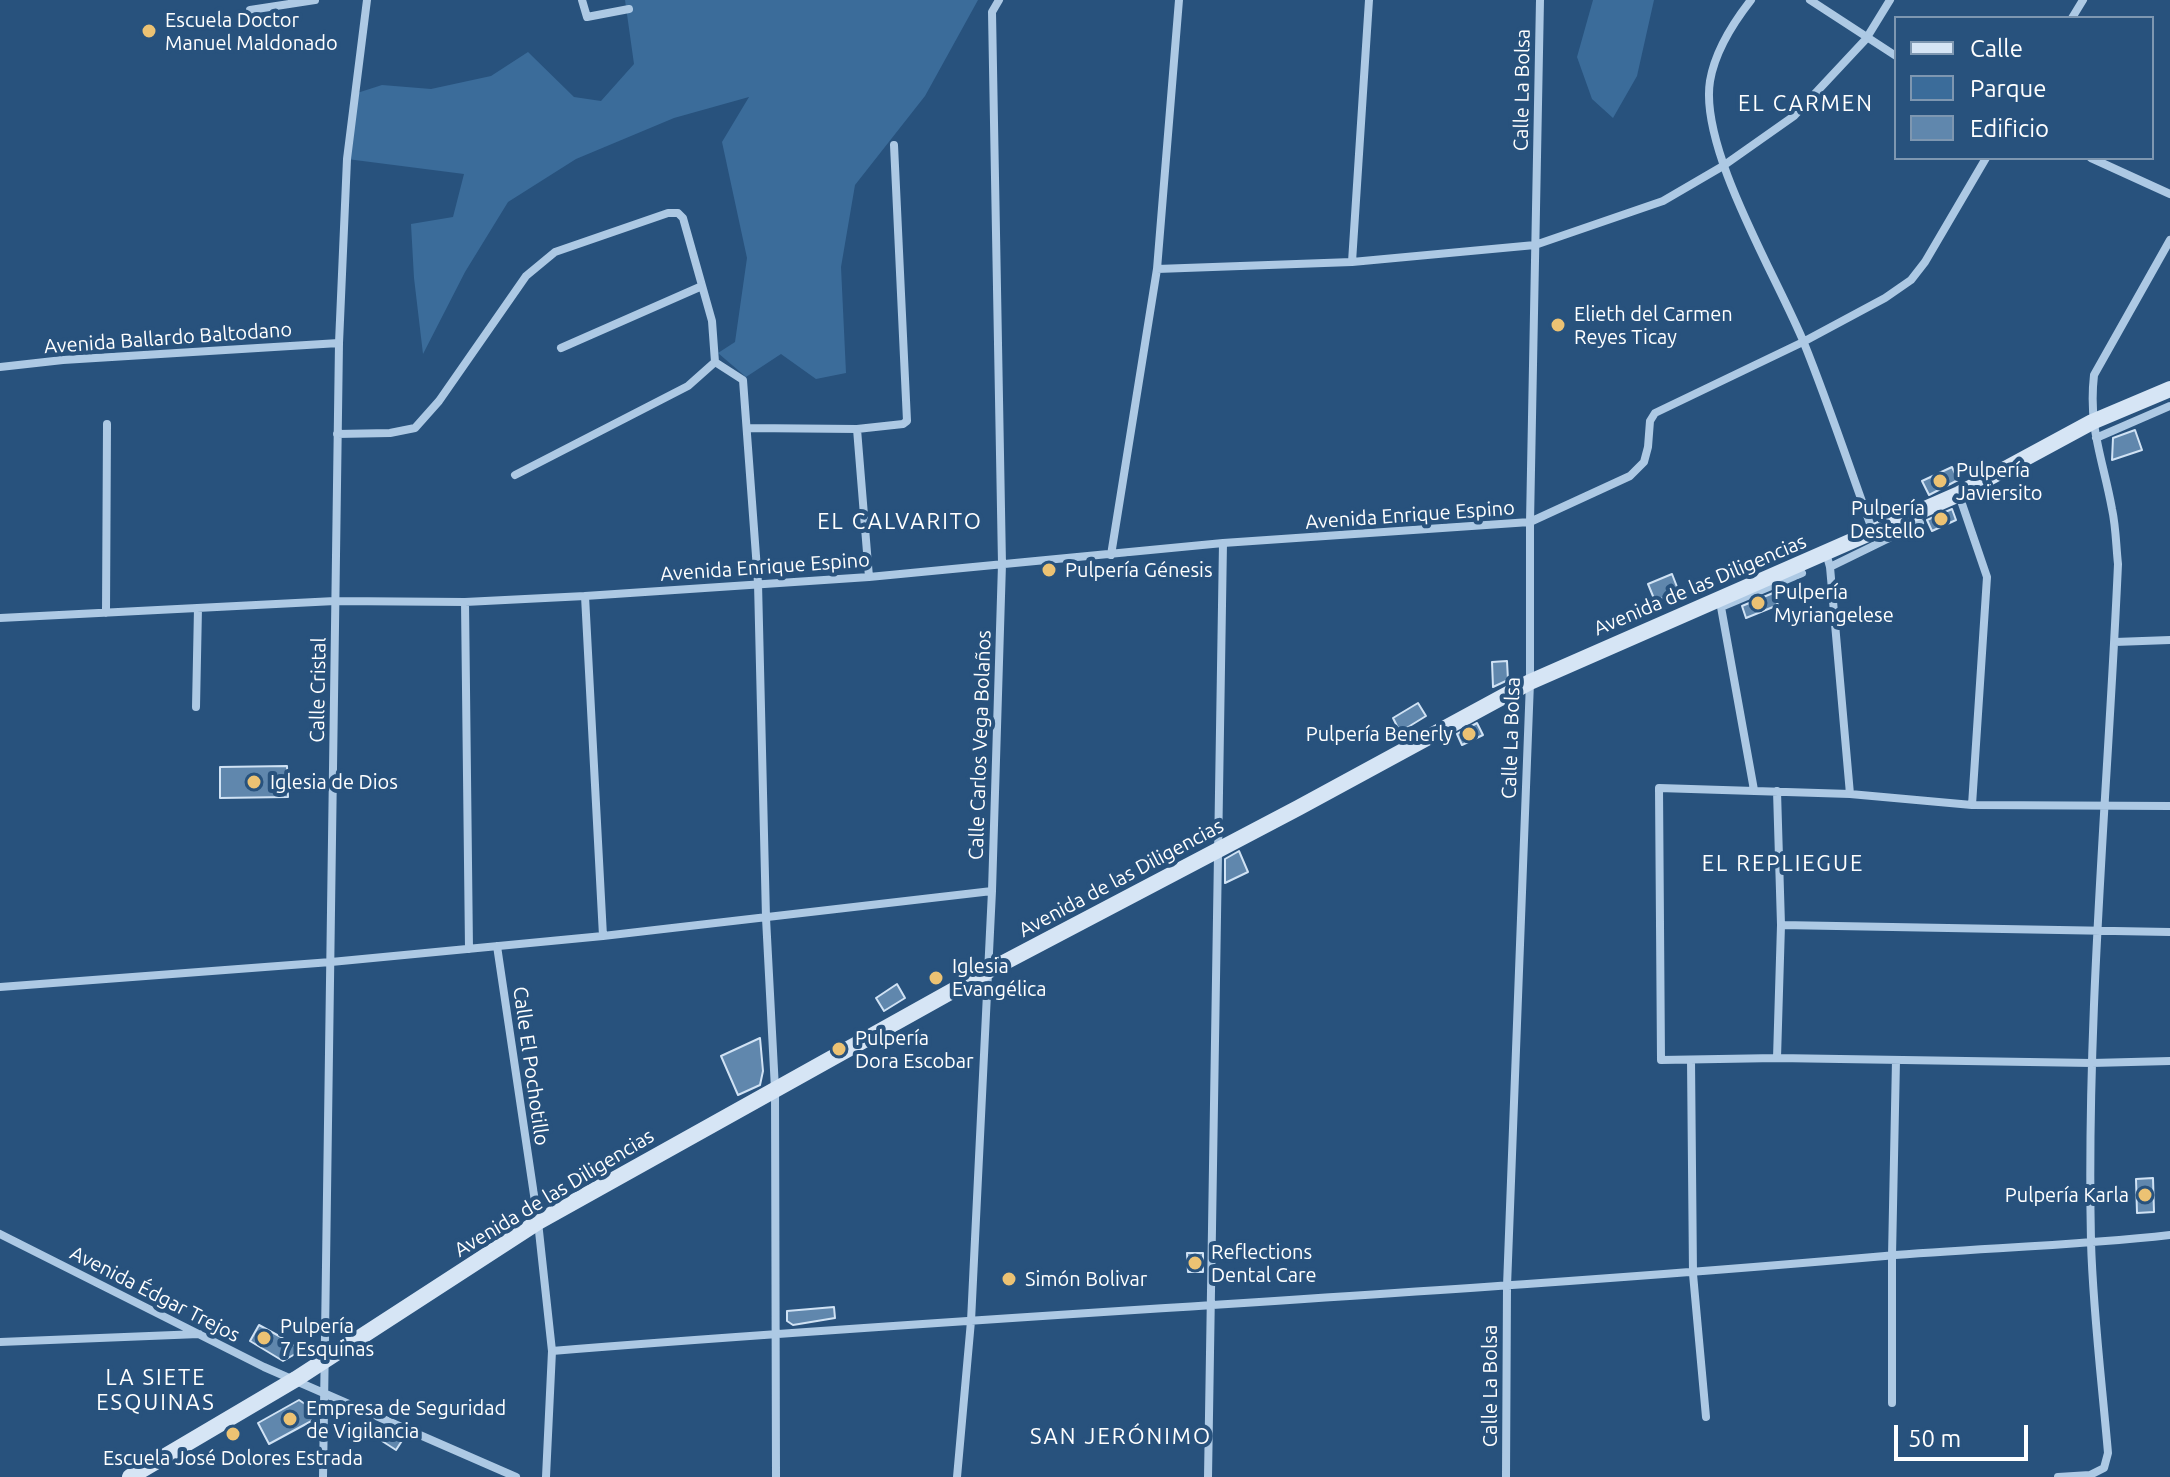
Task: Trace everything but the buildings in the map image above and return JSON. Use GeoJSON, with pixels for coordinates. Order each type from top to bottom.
{"type":"FeatureCollection","features":[{"type":"Feature","properties":{"kind":"street"},"geometry":{"type":"LineString","coordinates":[[250,10],[315,0]]}},
{"type":"Feature","properties":{"kind":"street","name":"Calle Cristal"},"geometry":{"type":"LineString","coordinates":[[323,1477],[339,343],[347,159],[367,0]]}},
{"type":"Feature","properties":{"kind":"street"},"geometry":{"type":"LineString","coordinates":[[582,0],[587,17],[629,9]]}},
{"type":"Feature","properties":{"kind":"street","name":"Calle Carlos Vega Bolaños"},"geometry":{"type":"LineString","coordinates":[[957,1477],[971,1321],[992,891],[1002,564],[992,12],[999,0]]}},
{"type":"Feature","properties":{"kind":"street"},"geometry":{"type":"LineString","coordinates":[[1111,555],[1157,269],[1179,0]]}},
{"type":"Feature","properties":{"kind":"street"},"geometry":{"type":"LineString","coordinates":[[1352,262],[1369,0]]}},
{"type":"Feature","properties":{"kind":"street","name":"Calle La Bolsa"},"geometry":{"type":"LineString","coordinates":[[1506,1477],[1507,1286],[1530,682],[1540,0]]}},
{"type":"Feature","properties":{"kind":"street"},"geometry":{"type":"LineString","coordinates":[[1751,0],[1735,20],[1710,81],[1711,112],[1723,166],[1803,342],[1873,532]]}},
{"type":"Feature","properties":{"kind":"street"},"geometry":{"type":"LineString","coordinates":[[1810,0],[1894,55]]}},
{"type":"Feature","properties":{"kind":"street"},"geometry":{"type":"LineString","coordinates":[[1157,269],[1352,262],[1535,245],[1663,201],[1723,166],[1794,116],[1866,39],[1890,0]]}},
{"type":"Feature","properties":{"kind":"street"},"geometry":{"type":"LineString","coordinates":[[747,428],[857,429],[903,424],[908,417],[894,145]]}},
{"type":"Feature","properties":{"kind":"street"},"geometry":{"type":"LineString","coordinates":[[1530,522],[1630,476],[1644,462],[1650,421],[1655,413],[1803,342],[1885,298],[1911,280],[1925,262],[1985,160]]}},
{"type":"Feature","properties":{"kind":"street"},"geometry":{"type":"LineString","coordinates":[[2095,160],[2170,194]]}},
{"type":"Feature","properties":{"kind":"street"},"geometry":{"type":"LineString","coordinates":[[337,434],[390,433],[415,428],[439,401],[526,276],[555,252],[668,213],[678,213],[683,218],[712,321],[715,362]]}},
{"type":"Feature","properties":{"kind":"street"},"geometry":{"type":"LineString","coordinates":[[2058,1477],[2090,1475],[2104,1468],[2108,1453],[2091,1244],[2092,1063],[2118,564],[2113,511],[2094,430],[2094,375],[2170,240]]}},
{"type":"Feature","properties":{"kind":"street"},"geometry":{"type":"LineString","coordinates":[[561,348],[702,286]]}},
{"type":"Feature","properties":{"kind":"street","name":"Avenida Ballardo Baltodano"},"geometry":{"type":"LineString","coordinates":[[0,367],[63,360],[339,343]]}},
{"type":"Feature","properties":{"kind":"street"},"geometry":{"type":"LineString","coordinates":[[715,362],[743,380],[758,583],[766,918],[775,1089],[776,1477]]}},
{"type":"Feature","properties":{"kind":"street"},"geometry":{"type":"LineString","coordinates":[[515,475],[688,386],[715,362]]}},
{"type":"Feature","properties":{"kind":"street","name":"Avenida de las Diligencias"},"geometry":{"type":"LineString","coordinates":[[130,1477],[296,1379],[538,1222],[988,971],[1530,682],[1828,560],[1873,532],[2094,430],[2170,389]]}},
{"type":"Feature","properties":{"kind":"street"},"geometry":{"type":"LineString","coordinates":[[2094,430],[2170,406]]}},
{"type":"Feature","properties":{"kind":"street"},"geometry":{"type":"LineString","coordinates":[[106,613],[107,424]]}},
{"type":"Feature","properties":{"kind":"street"},"geometry":{"type":"LineString","coordinates":[[857,429],[869,577]]}},
{"type":"Feature","properties":{"kind":"street"},"geometry":{"type":"LineString","coordinates":[[1959,494],[1987,577],[1972,805]]}},
{"type":"Feature","properties":{"kind":"street","name":"Avenida Enrique Espino"},"geometry":{"type":"LineString","coordinates":[[0,618],[335,601],[465,602],[585,596],[869,577],[1223,543],[1530,522]]}},
{"type":"Feature","properties":{"kind":"street"},"geometry":{"type":"LineString","coordinates":[[1850,794],[1828,560],[1920,523]]}},
{"type":"Feature","properties":{"kind":"street"},"geometry":{"type":"LineString","coordinates":[[1208,1477],[1223,543]]}},
{"type":"Feature","properties":{"kind":"street"},"geometry":{"type":"LineString","coordinates":[[1754,790],[1721,607],[1802,573]]}},
{"type":"Feature","properties":{"kind":"street"},"geometry":{"type":"LineString","coordinates":[[585,596],[603,936]]}},
{"type":"Feature","properties":{"kind":"street"},"geometry":{"type":"LineString","coordinates":[[465,602],[469,949]]}},
{"type":"Feature","properties":{"kind":"street"},"geometry":{"type":"LineString","coordinates":[[196,707],[198,608]]}},
{"type":"Feature","properties":{"kind":"street"},"geometry":{"type":"LineString","coordinates":[[2115,642],[2170,640]]}},
{"type":"Feature","properties":{"kind":"street"},"geometry":{"type":"LineString","coordinates":[[2170,806],[1972,805],[1850,794],[1659,788],[1661,1060],[2170,1061]]}},
{"type":"Feature","properties":{"kind":"street"},"geometry":{"type":"LineString","coordinates":[[1777,791],[1781,925],[1777,1058]]}},
{"type":"Feature","properties":{"kind":"street"},"geometry":{"type":"LineString","coordinates":[[0,987],[469,949],[992,891]]}},
{"type":"Feature","properties":{"kind":"street"},"geometry":{"type":"LineString","coordinates":[[1781,925],[2170,932]]}},
{"type":"Feature","properties":{"kind":"street","name":"Calle El Pochotillo"},"geometry":{"type":"LineString","coordinates":[[497,946],[538,1222],[552,1351],[546,1477]]}},
{"type":"Feature","properties":{"kind":"street"},"geometry":{"type":"LineString","coordinates":[[1691,1060],[1693,1274],[1706,1417]]}},
{"type":"Feature","properties":{"kind":"street"},"geometry":{"type":"LineString","coordinates":[[1892,1403],[1896,1060]]}},
{"type":"Feature","properties":{"kind":"street","name":"Avenida Édgar Trejos"},"geometry":{"type":"LineString","coordinates":[[0,1234],[264,1367],[324,1391]]}},
{"type":"Feature","properties":{"kind":"street"},"geometry":{"type":"LineString","coordinates":[[552,1351],[1211,1303],[1693,1274],[1892,1256],[2091,1244],[2170,1235]]}},
{"type":"Feature","properties":{"kind":"street"},"geometry":{"type":"LineString","coordinates":[[0,1342],[200,1334]]}},
{"type":"Feature","properties":{"kind":"street"},"geometry":{"type":"LineString","coordinates":[[324,1391],[516,1477]]}},
{"type":"Feature","properties":{"kind":"green space"},"geometry":{"type":"Polygon","coordinates":[[[625,0],[978,0],[925,96],[855,185],[841,267],[846,373],[816,379],[781,354],[746,377],[718,353],[735,342],[747,258],[722,142],[749,97],[674,118],[576,159],[508,202],[465,272],[423,354],[411,224],[453,217],[464,174],[347,159],[354,94],[382,85],[431,89],[491,76],[528,52],[574,97],[601,101],[634,64],[625,0]]]}},
{"type":"Feature","properties":{"kind":"green space"},"geometry":{"type":"Polygon","coordinates":[[[1593,0],[1654,0],[1637,76],[1613,118],[1592,99],[1577,57],[1593,0]]]}},
{"type":"Feature","properties":{"kind":"place","name":"Escuela Doctor Manuel Maldonado"},"geometry":{"type":"Point","coordinates":[149,31]}},
{"type":"Feature","properties":{"kind":"place","name":"Elieth del Carmen Reyes Ticay"},"geometry":{"type":"Point","coordinates":[1558,325]}},
{"type":"Feature","properties":{"kind":"place","name":"Pulpería Javiersito"},"geometry":{"type":"Point","coordinates":[1940,481]}},
{"type":"Feature","properties":{"kind":"place","name":"Pulpería Destello"},"geometry":{"type":"Point","coordinates":[1941,519]}},
{"type":"Feature","properties":{"kind":"place","name":"Pulpería Génesis"},"geometry":{"type":"Point","coordinates":[1049,570]}},
{"type":"Feature","properties":{"kind":"place","name":"Pulpería Myriangelese"},"geometry":{"type":"Point","coordinates":[1758,603]}},
{"type":"Feature","properties":{"kind":"place","name":"Pulpería Benerly"},"geometry":{"type":"Point","coordinates":[1469,734]}},
{"type":"Feature","properties":{"kind":"place","name":"Iglesia de Dios"},"geometry":{"type":"Point","coordinates":[254,782]}},
{"type":"Feature","properties":{"kind":"place","name":"Iglesia Evangélica"},"geometry":{"type":"Point","coordinates":[936,978]}},
{"type":"Feature","properties":{"kind":"place","name":"Pulpería Dora Escobar"},"geometry":{"type":"Point","coordinates":[839,1049]}},
{"type":"Feature","properties":{"kind":"place","name":"Pulpería Karla"},"geometry":{"type":"Point","coordinates":[2145,1195]}},
{"type":"Feature","properties":{"kind":"place","name":"Reflections Dental Care"},"geometry":{"type":"Point","coordinates":[1195,1263]}},
{"type":"Feature","properties":{"kind":"place","name":"Simón Bolivar"},"geometry":{"type":"Point","coordinates":[1009,1279]}},
{"type":"Feature","properties":{"kind":"place","name":"Pulpería 7 Esquinas"},"geometry":{"type":"Point","coordinates":[264,1338]}},
{"type":"Feature","properties":{"kind":"place","name":"Empresa de Seguridad de Vigilancia"},"geometry":{"type":"Point","coordinates":[290,1419]}},
{"type":"Feature","properties":{"kind":"place","name":"Escuela José Dolores Estrada"},"geometry":{"type":"Point","coordinates":[233,1434]}},
{"type":"Feature","properties":{"kind":"district","name":"EL CARMEN"},"geometry":{"type":"Point","coordinates":[1806,104]}},
{"type":"Feature","properties":{"kind":"district","name":"EL CALVARITO"},"geometry":{"type":"Point","coordinates":[900,522]}},
{"type":"Feature","properties":{"kind":"district","name":"EL REPLIEGUE"},"geometry":{"type":"Point","coordinates":[1783,864]}},
{"type":"Feature","properties":{"kind":"district","name":"LA SIETE ESQUINAS"},"geometry":{"type":"Point","coordinates":[156,1390]}},
{"type":"Feature","properties":{"kind":"district","name":"SAN JERÓNIMO"},"geometry":{"type":"Point","coordinates":[1121,1437]}}]}
